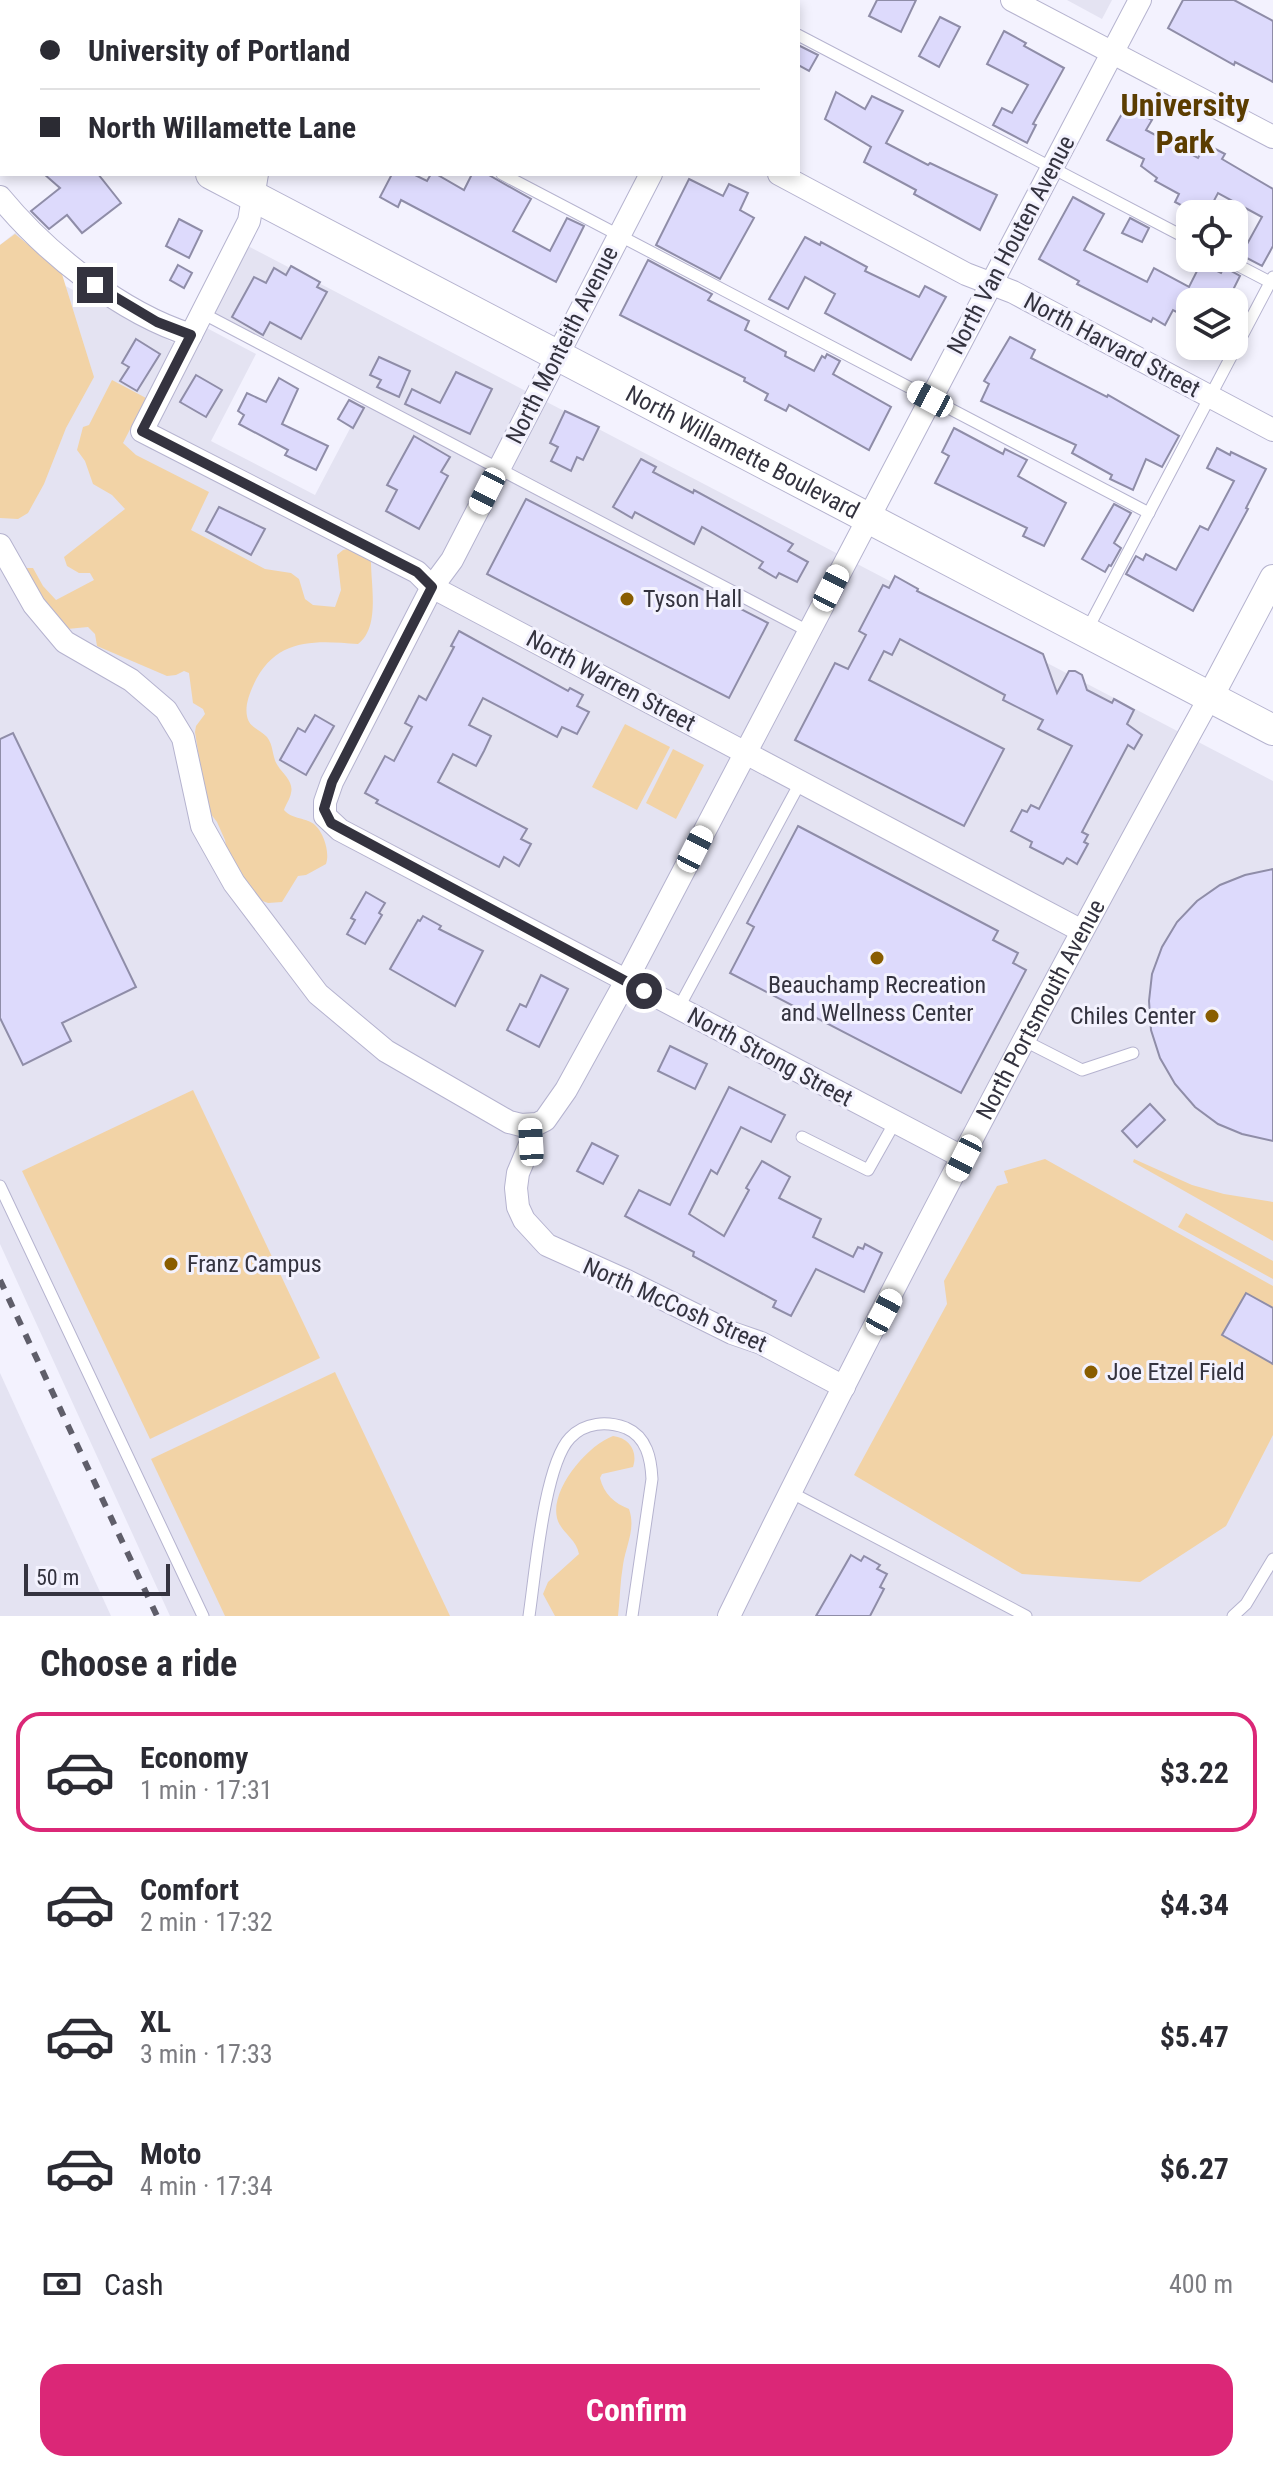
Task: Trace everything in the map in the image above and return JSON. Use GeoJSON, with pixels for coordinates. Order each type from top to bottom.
{"type":"FeatureCollection","features":[{"type":"Feature","properties":{"kind":"main road","name":"North Willamette Boulevard"},"geometry":{"type":"LineString","coordinates":[[218,176],[255,186],[556,355],[1273,730]]}},
{"type":"Feature","properties":{"kind":"street"},"geometry":{"type":"LineString","coordinates":[[1012,0],[1273,137]]}},
{"type":"Feature","properties":{"kind":"street","name":"North Van Houten Avenue"},"geometry":{"type":"LineString","coordinates":[[530,1125],[545,1120],[566,1090],[626,981],[1140,0]]}},
{"type":"Feature","properties":{"kind":"street","name":"North Monteith Avenue"},"geometry":{"type":"LineString","coordinates":[[325,816],[325,802],[332,782],[432,587],[452,560],[650,176]]}},
{"type":"Feature","properties":{"kind":"street","name":"North Harvard Street"},"geometry":{"type":"LineString","coordinates":[[783,176],[966,274],[1013,292],[1273,430]]}},
{"type":"Feature","properties":{"kind":"street"},"geometry":{"type":"LineString","coordinates":[[0,197],[52,249],[95,285],[157,322],[191,335],[249,221],[255,186]]}},
{"type":"Feature","properties":{"kind":"street","name":"North Warren Street"},"geometry":{"type":"LineString","coordinates":[[191,335],[142,431],[417,572],[432,587],[1082,931]]}},
{"type":"Feature","properties":{"kind":"street"},"geometry":{"type":"LineString","coordinates":[[0,545],[34,605],[65,642],[131,680],[166,710],[183,738],[197,807],[215,853],[318,994],[386,1051],[509,1122],[530,1125]]}},
{"type":"Feature","properties":{"kind":"street","name":"North Portsmouth Avenue"},"geometry":{"type":"LineString","coordinates":[[729,1616],[844,1387],[1128,843],[1182,753],[1273,578]]}},
{"type":"Feature","properties":{"kind":"street","name":"North Strong Street"},"geometry":{"type":"LineString","coordinates":[[325,816],[340,830],[964,1158]]}},
{"type":"Feature","properties":{"kind":"street","name":"North McCosh Street"},"geometry":{"type":"LineString","coordinates":[[530,1125],[531,1142],[518,1173],[518,1207],[535,1234],[547,1245],[732,1333],[761,1343],[844,1387]]}},
{"type":"Feature","properties":{"kind":"lane"},"geometry":{"type":"LineString","coordinates":[[800,36],[1176,233]]}},
{"type":"Feature","properties":{"kind":"lane"},"geometry":{"type":"LineString","coordinates":[[506,176],[1149,513]]}},
{"type":"Feature","properties":{"kind":"lane"},"geometry":{"type":"LineString","coordinates":[[1086,633],[1272,279],[1248,268]]}},
{"type":"Feature","properties":{"kind":"lane"},"geometry":{"type":"LineString","coordinates":[[202,313],[808,631]]}},
{"type":"Feature","properties":{"kind":"lane"},"geometry":{"type":"LineString","coordinates":[[678,1009],[801,781]]}},
{"type":"Feature","properties":{"kind":"lane"},"geometry":{"type":"LineString","coordinates":[[1025,1041],[1082,1070],[1133,1053]]}},
{"type":"Feature","properties":{"kind":"lane"},"geometry":{"type":"LineString","coordinates":[[802,1137],[868,1170],[895,1122]]}},
{"type":"Feature","properties":{"kind":"lane"},"geometry":{"type":"LineString","coordinates":[[0,1186],[203,1616]]}},
{"type":"Feature","properties":{"kind":"lane"},"geometry":{"type":"LineString","coordinates":[[529,1616],[552,1479],[561,1455],[570,1438],[599,1423],[612,1423],[633,1431],[645,1445],[652,1464],[632,1616]]}},
{"type":"Feature","properties":{"kind":"lane"},"geometry":{"type":"LineString","coordinates":[[790,1492],[1026,1616]]}},
{"type":"Feature","properties":{"kind":"lane"},"geometry":{"type":"LineString","coordinates":[[1233,1616],[1246,1604],[1273,1559]]}},
{"type":"Feature","properties":{"kind":"shaded area"},"geometry":{"type":"Polygon","coordinates":[[[1067,0],[1112,0],[1102,19],[1067,0]]]}},
{"type":"Feature","properties":{"kind":"shaded area"},"geometry":{"type":"Polygon","coordinates":[[[16,232],[56,281],[189,351],[203,326],[256,354],[211,441],[315,495],[366,398],[208,316],[246,245],[1273,781],[1273,1616],[170,1616],[0,1244],[0,245],[16,232]]]}},
{"type":"Feature","properties":{"kind":"shaded area"},"geometry":{"type":"Polygon","coordinates":[[[15,234],[61,271],[94,377],[66,428],[44,484],[28,513],[18,519],[0,518],[0,245],[15,234]]]}},
{"type":"Feature","properties":{"kind":"shaded area"},"geometry":{"type":"Polygon","coordinates":[[[112,380],[146,398],[123,443],[136,455],[209,492],[191,530],[265,569],[291,573],[299,579],[305,599],[313,605],[335,607],[341,590],[337,555],[343,550],[352,548],[371,562],[373,606],[365,637],[358,644],[311,643],[284,651],[262,670],[248,701],[248,720],[267,737],[276,763],[291,785],[284,810],[315,825],[327,849],[326,864],[298,876],[282,902],[268,903],[257,899],[227,852],[217,822],[207,809],[195,732],[205,714],[193,703],[189,673],[184,671],[167,676],[97,646],[95,634],[88,627],[67,629],[57,624],[26,568],[33,568],[56,600],[94,580],[90,573],[79,573],[67,566],[64,557],[125,509],[112,495],[93,484],[85,461],[77,450],[83,427],[89,425],[112,380]]]}},
{"type":"Feature","properties":{"kind":"shaded area"},"geometry":{"type":"Polygon","coordinates":[[[625,724],[670,747],[637,810],[592,787],[625,724]]]}},
{"type":"Feature","properties":{"kind":"shaded area"},"geometry":{"type":"Polygon","coordinates":[[[673,749],[704,765],[676,819],[646,803],[673,749]]]}},
{"type":"Feature","properties":{"kind":"shaded area","name":"Franz Campus"},"geometry":{"type":"Polygon","coordinates":[[[193,1090],[320,1358],[150,1439],[22,1171],[193,1090]]]}},
{"type":"Feature","properties":{"kind":"shaded area","name":"Joe Etzel Field"},"geometry":{"type":"Polygon","coordinates":[[[1045,1159],[1273,1286],[1273,1435],[1226,1526],[1140,1582],[1022,1574],[854,1475],[947,1304],[944,1281],[997,1186],[1008,1183],[1004,1171],[1045,1159]]]}},
{"type":"Feature","properties":{"kind":"shaded area"},"geometry":{"type":"Polygon","coordinates":[[[1134,1159],[1192,1185],[1273,1202],[1273,1241],[1133,1162],[1134,1159]]]}},
{"type":"Feature","properties":{"kind":"shaded area"},"geometry":{"type":"Polygon","coordinates":[[[1186,1213],[1273,1261],[1273,1279],[1178,1227],[1186,1213]]]}},
{"type":"Feature","properties":{"kind":"shaded area"},"geometry":{"type":"Polygon","coordinates":[[[335,1372],[450,1616],[225,1616],[151,1459],[335,1372]]]}},
{"type":"Feature","properties":{"kind":"shaded area"},"geometry":{"type":"Polygon","coordinates":[[[0,1373],[111,1616],[0,1616],[0,1373]]]}},
{"type":"Feature","properties":{"kind":"shaded area"},"geometry":{"type":"Polygon","coordinates":[[[613,1436],[628,1443],[634,1456],[633,1467],[602,1474],[600,1478],[607,1493],[629,1509],[631,1516],[618,1616],[555,1616],[543,1594],[548,1582],[579,1554],[557,1518],[559,1494],[582,1458],[613,1436]]]}},
{"type":"Feature","properties":{"kind":"building"},"geometry":{"type":"Polygon","coordinates":[[[877,0],[916,0],[901,32],[869,16],[877,0]]]}},
{"type":"Feature","properties":{"kind":"building"},"geometry":{"type":"Polygon","coordinates":[[[1183,0],[1234,0],[1273,21],[1273,82],[1235,62],[1234,65],[1168,28],[1183,0]]]}},
{"type":"Feature","properties":{"kind":"building"},"geometry":{"type":"Polygon","coordinates":[[[940,17],[960,27],[939,67],[919,56],[940,17]]]}},
{"type":"Feature","properties":{"kind":"building"},"geometry":{"type":"Polygon","coordinates":[[[1004,31],[1064,68],[1033,124],[1036,125],[1027,143],[993,125],[1002,108],[1012,113],[1028,85],[987,64],[1004,31]]]}},
{"type":"Feature","properties":{"kind":"building"},"geometry":{"type":"Polygon","coordinates":[[[800,46],[818,55],[809,71],[800,66],[800,46]]]}},
{"type":"Feature","properties":{"kind":"building"},"geometry":{"type":"Polygon","coordinates":[[[836,92],[865,109],[872,96],[903,111],[886,143],[997,195],[980,230],[864,162],[871,147],[825,119],[836,92]]]}},
{"type":"Feature","properties":{"kind":"building"},"geometry":{"type":"Polygon","coordinates":[[[1135,111],[1152,120],[1146,130],[1198,158],[1206,144],[1225,154],[1222,159],[1273,189],[1273,246],[1262,266],[1248,259],[1248,242],[1262,217],[1248,209],[1248,200],[1231,200],[1218,193],[1214,200],[1176,200],[1179,194],[1155,181],[1157,178],[1141,166],[1144,159],[1107,140],[1123,112],[1132,115],[1135,111]]]}},
{"type":"Feature","properties":{"kind":"building"},"geometry":{"type":"Polygon","coordinates":[[[46,176],[100,176],[121,203],[82,233],[67,215],[49,229],[31,211],[60,188],[46,176]]]}},
{"type":"Feature","properties":{"kind":"building"},"geometry":{"type":"Polygon","coordinates":[[[391,176],[417,176],[427,181],[430,176],[440,176],[464,190],[471,176],[491,176],[531,199],[513,231],[550,251],[567,218],[584,226],[556,282],[401,200],[398,207],[380,197],[391,176]]]}},
{"type":"Feature","properties":{"kind":"building"},"geometry":{"type":"Polygon","coordinates":[[[689,179],[723,196],[729,184],[748,193],[740,210],[754,218],[720,279],[656,245],[689,179]]]}},
{"type":"Feature","properties":{"kind":"building"},"geometry":{"type":"Polygon","coordinates":[[[1073,197],[1104,214],[1084,250],[1147,282],[1154,268],[1189,287],[1196,272],[1233,272],[1240,276],[1234,288],[1176,288],[1176,312],[1173,310],[1165,325],[1153,318],[1151,322],[1077,284],[1079,281],[1039,259],[1073,197]]]}},
{"type":"Feature","properties":{"kind":"building"},"geometry":{"type":"Polygon","coordinates":[[[1130,218],[1149,228],[1142,242],[1122,233],[1130,218]]]}},
{"type":"Feature","properties":{"kind":"building"},"geometry":{"type":"Polygon","coordinates":[[[179,219],[202,231],[189,258],[166,246],[179,219]]]}},
{"type":"Feature","properties":{"kind":"building"},"geometry":{"type":"Polygon","coordinates":[[[805,237],[820,245],[821,242],[867,267],[865,271],[919,297],[925,286],[946,297],[911,360],[825,313],[835,294],[805,277],[788,309],[769,299],[805,237]]]}},
{"type":"Feature","properties":{"kind":"building"},"geometry":{"type":"Polygon","coordinates":[[[648,260],[712,294],[708,300],[749,321],[745,330],[786,352],[785,356],[814,371],[822,356],[825,358],[827,354],[840,361],[833,374],[891,407],[869,450],[789,405],[786,411],[765,400],[768,394],[744,381],[745,378],[620,315],[648,260]]]}},
{"type":"Feature","properties":{"kind":"building"},"geometry":{"type":"Polygon","coordinates":[[[178,265],[192,273],[184,288],[170,280],[178,265]]]}},
{"type":"Feature","properties":{"kind":"building"},"geometry":{"type":"Polygon","coordinates":[[[291,266],[320,282],[317,287],[327,292],[301,339],[270,322],[263,335],[232,317],[254,277],[266,283],[274,268],[286,275],[291,266]]]}},
{"type":"Feature","properties":{"kind":"building"},"geometry":{"type":"Polygon","coordinates":[[[1010,337],[1035,350],[1031,358],[1108,395],[1179,436],[1162,467],[1146,459],[1133,490],[1110,479],[1112,475],[1072,453],[1076,445],[981,401],[989,384],[984,381],[1010,337]]]}},
{"type":"Feature","properties":{"kind":"building"},"geometry":{"type":"Polygon","coordinates":[[[136,339],[160,354],[137,391],[120,381],[129,367],[122,363],[136,339]]]}},
{"type":"Feature","properties":{"kind":"building"},"geometry":{"type":"Polygon","coordinates":[[[379,357],[410,371],[399,397],[377,387],[381,380],[370,375],[379,357]]]}},
{"type":"Feature","properties":{"kind":"building"},"geometry":{"type":"Polygon","coordinates":[[[456,372],[492,389],[470,434],[405,404],[412,389],[440,403],[456,372]]]}},
{"type":"Feature","properties":{"kind":"building"},"geometry":{"type":"Polygon","coordinates":[[[196,375],[222,390],[206,417],[180,402],[196,375]]]}},
{"type":"Feature","properties":{"kind":"building"},"geometry":{"type":"Polygon","coordinates":[[[279,378],[298,389],[282,424],[328,446],[316,470],[285,455],[288,450],[239,424],[244,415],[238,411],[247,393],[266,402],[279,378]]]}},
{"type":"Feature","properties":{"kind":"building"},"geometry":{"type":"Polygon","coordinates":[[[349,400],[364,408],[353,428],[338,419],[349,400]]]}},
{"type":"Feature","properties":{"kind":"building"},"geometry":{"type":"Polygon","coordinates":[[[565,411],[599,427],[583,460],[577,457],[571,471],[551,461],[558,447],[550,443],[565,411]]]}},
{"type":"Feature","properties":{"kind":"building"},"geometry":{"type":"Polygon","coordinates":[[[954,428],[1003,454],[1005,449],[1027,460],[1018,476],[1066,503],[1044,546],[1023,536],[1027,528],[935,483],[949,456],[942,452],[954,428]]]}},
{"type":"Feature","properties":{"kind":"building"},"geometry":{"type":"Polygon","coordinates":[[[414,436],[450,457],[441,472],[448,476],[419,529],[386,511],[397,490],[387,485],[414,436]]]}},
{"type":"Feature","properties":{"kind":"building"},"geometry":{"type":"Polygon","coordinates":[[[1217,448],[1266,469],[1193,611],[1126,574],[1136,556],[1143,560],[1146,554],[1176,570],[1200,526],[1208,530],[1234,481],[1207,468],[1217,448]]]}},
{"type":"Feature","properties":{"kind":"building"},"geometry":{"type":"Polygon","coordinates":[[[641,459],[656,467],[653,472],[693,493],[694,490],[793,544],[788,551],[808,562],[797,582],[779,573],[776,578],[759,568],[763,562],[702,527],[694,544],[635,512],[632,518],[613,507],[641,459]]]}},
{"type":"Feature","properties":{"kind":"building","name":"Tyson Hall"},"geometry":{"type":"Polygon","coordinates":[[[526,499],[768,623],[729,698],[487,574],[526,499]]]}},
{"type":"Feature","properties":{"kind":"building"},"geometry":{"type":"Polygon","coordinates":[[[1114,504],[1131,513],[1114,543],[1121,548],[1105,572],[1082,559],[1114,504]]]}},
{"type":"Feature","properties":{"kind":"building"},"geometry":{"type":"Polygon","coordinates":[[[219,507],[265,529],[251,555],[206,531],[219,507]]]}},
{"type":"Feature","properties":{"kind":"building"},"geometry":{"type":"Polygon","coordinates":[[[895,576],[917,591],[1043,654],[1057,693],[1069,671],[1075,671],[1082,675],[1087,690],[1134,710],[1127,724],[1142,735],[1134,749],[1128,745],[1082,832],[1088,835],[1084,842],[1088,844],[1077,864],[1067,858],[1063,864],[1030,847],[1032,842],[1011,831],[1022,810],[1027,812],[1031,805],[1039,809],[1072,746],[1038,729],[1043,720],[1003,700],[1005,695],[900,639],[892,655],[884,651],[869,680],[1004,749],[964,826],[795,740],[835,663],[848,669],[866,635],[859,631],[883,585],[889,588],[895,576]]]}},
{"type":"Feature","properties":{"kind":"building"},"geometry":{"type":"Polygon","coordinates":[[[459,631],[568,691],[570,688],[583,695],[577,706],[589,712],[577,734],[562,727],[557,737],[483,698],[469,725],[491,736],[476,766],[453,754],[438,782],[527,829],[521,839],[531,844],[519,866],[504,857],[499,867],[376,803],[378,800],[365,793],[385,756],[394,761],[412,727],[405,723],[419,696],[426,700],[459,631]]]}},
{"type":"Feature","properties":{"kind":"building"},"geometry":{"type":"Polygon","coordinates":[[[315,715],[334,726],[306,775],[280,760],[298,728],[305,732],[315,715]]]}},
{"type":"Feature","properties":{"kind":"building"},"geometry":{"type":"Polygon","coordinates":[[[13,733],[136,987],[62,1023],[71,1041],[23,1065],[0,1018],[0,739],[13,733]]]}},
{"type":"Feature","properties":{"kind":"building","name":"Beauchamp Recreation and Wellness Center"},"geometry":{"type":"Polygon","coordinates":[[[798,826],[998,931],[993,940],[1018,953],[1013,963],[1026,970],[961,1093],[730,973],[754,927],[747,923],[798,826]]]}},
{"type":"Feature","properties":{"kind":"building","name":"Chiles Center"},"geometry":{"type":"Polygon","coordinates":[[[1273,869],[1273,1141],[1242,1134],[1218,1124],[1195,1107],[1175,1084],[1160,1058],[1151,1030],[1149,1001],[1152,974],[1162,947],[1177,922],[1197,901],[1220,885],[1273,869]]]}},
{"type":"Feature","properties":{"kind":"building"},"geometry":{"type":"Polygon","coordinates":[[[366,892],[385,903],[379,913],[382,915],[365,944],[347,934],[355,920],[351,918],[366,892]]]}},
{"type":"Feature","properties":{"kind":"building"},"geometry":{"type":"Polygon","coordinates":[[[423,916],[441,926],[439,929],[483,951],[455,1006],[390,969],[423,916]]]}},
{"type":"Feature","properties":{"kind":"building"},"geometry":{"type":"Polygon","coordinates":[[[541,975],[568,989],[539,1047],[507,1030],[520,1004],[526,1007],[541,975]]]}},
{"type":"Feature","properties":{"kind":"building"},"geometry":{"type":"Polygon","coordinates":[[[670,1046],[707,1064],[695,1089],[658,1071],[670,1046]]]}},
{"type":"Feature","properties":{"kind":"building"},"geometry":{"type":"Polygon","coordinates":[[[729,1087],[785,1115],[771,1142],[741,1127],[717,1174],[711,1170],[689,1214],[724,1236],[762,1161],[790,1177],[779,1198],[821,1219],[813,1237],[853,1257],[858,1247],[863,1249],[865,1244],[882,1253],[864,1292],[816,1269],[791,1316],[773,1307],[776,1301],[693,1256],[694,1252],[625,1216],[639,1190],[670,1205],[729,1087]]]}},
{"type":"Feature","properties":{"kind":"building"},"geometry":{"type":"Polygon","coordinates":[[[1150,1104],[1165,1120],[1137,1147],[1122,1131],[1150,1104]]]}},
{"type":"Feature","properties":{"kind":"building"},"geometry":{"type":"Polygon","coordinates":[[[592,1143],[618,1156],[603,1184],[577,1171],[592,1143]]]}},
{"type":"Feature","properties":{"kind":"building"},"geometry":{"type":"Polygon","coordinates":[[[1246,1293],[1273,1308],[1273,1364],[1222,1335],[1246,1293]]]}},
{"type":"Feature","properties":{"kind":"building"},"geometry":{"type":"Polygon","coordinates":[[[851,1555],[861,1561],[864,1556],[880,1565],[877,1569],[887,1574],[880,1587],[884,1589],[870,1616],[816,1616],[851,1555]]]}},
{"type":"Feature","properties":{"kind":"railway"},"geometry":{"type":"LineString","coordinates":[[0,1280],[157,1616]]}},
{"type":"Feature","properties":{"kind":"place","name":"Tyson Hall"},"geometry":{"type":"Point","coordinates":[627,599]}},
{"type":"Feature","properties":{"kind":"place","name":"Beauchamp Recreation and Wellness Center"},"geometry":{"type":"Point","coordinates":[877,958]}},
{"type":"Feature","properties":{"kind":"place","name":"Chiles Center"},"geometry":{"type":"Point","coordinates":[1212,1016]}},
{"type":"Feature","properties":{"kind":"place","name":"Franz Campus"},"geometry":{"type":"Point","coordinates":[171,1264]}},
{"type":"Feature","properties":{"kind":"place","name":"Joe Etzel Field"},"geometry":{"type":"Point","coordinates":[1091,1372]}},
{"type":"Feature","properties":{"kind":"district","name":"University Park"},"geometry":{"type":"Point","coordinates":[1185,124]}},
{"type":"Feature","properties":{"kind":"route"},"geometry":{"type":"LineString","coordinates":[[95,285],[157,322],[191,335],[142,431],[417,572],[432,587],[332,782],[325,802],[325,816],[340,830],[644,991]]}}]}
